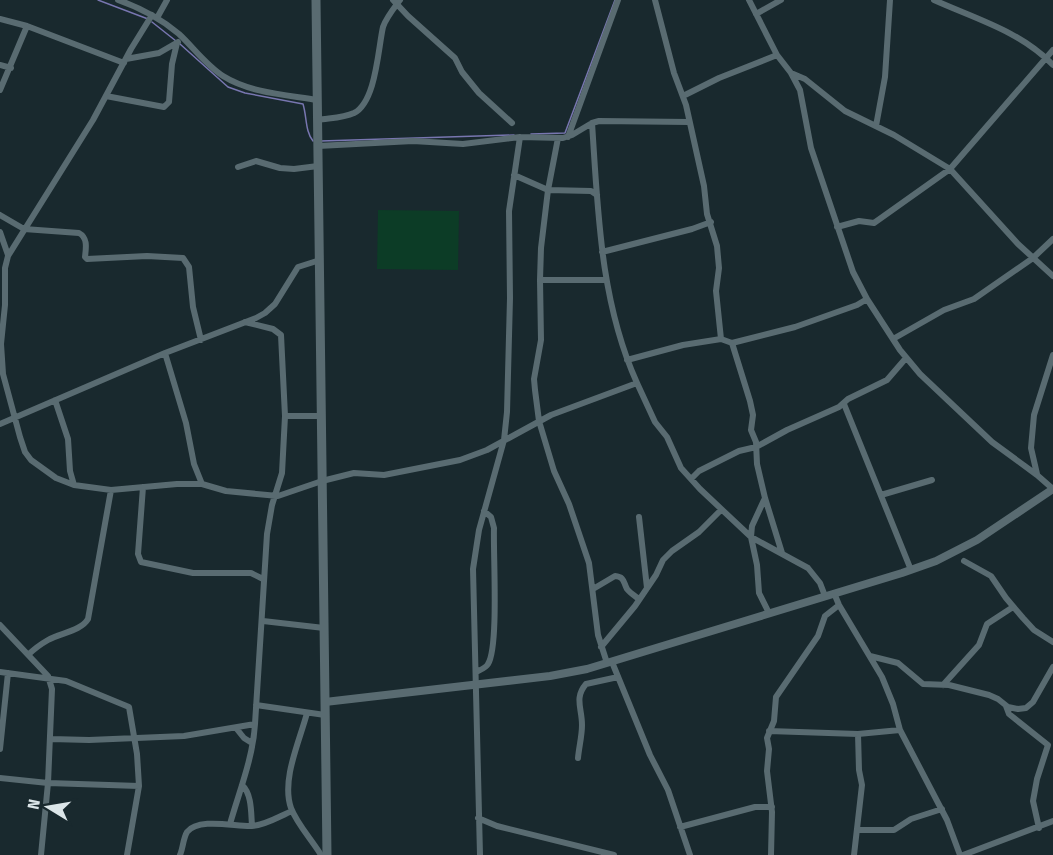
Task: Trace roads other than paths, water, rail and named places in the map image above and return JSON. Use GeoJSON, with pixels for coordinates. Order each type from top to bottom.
{"type":"FeatureCollection","features":[{"type":"Feature","properties":{"kind":"main road"},"geometry":{"type":"LineString","coordinates":[[316,0],[327,855]]}},
{"type":"Feature","properties":{"kind":"street"},"geometry":{"type":"LineString","coordinates":[[118,0],[154,16],[183,39],[216,71],[234,82],[265,91],[317,100]]}},
{"type":"Feature","properties":{"kind":"street"},"geometry":{"type":"LineString","coordinates":[[167,0],[125,61],[93,120],[2,268],[3,374],[25,452],[31,460],[56,478],[74,485],[111,489],[202,484],[226,491],[275,497],[322,481],[356,473],[384,475],[460,460],[487,450],[564,409],[637,382]]}},
{"type":"Feature","properties":{"kind":"street"},"geometry":{"type":"LineString","coordinates":[[568,137],[618,0]]}},
{"type":"Feature","properties":{"kind":"street"},"geometry":{"type":"LineString","coordinates":[[655,0],[674,73],[683,96],[718,256],[716,291],[722,339]]}},
{"type":"Feature","properties":{"kind":"street"},"geometry":{"type":"LineString","coordinates":[[325,702],[559,675],[609,663],[911,570],[948,556],[977,540],[1052,490],[1037,475],[992,442],[920,374],[906,358],[867,299],[853,272],[807,135],[802,97],[791,73],[777,55],[749,0]]}},
{"type":"Feature","properties":{"kind":"street"},"geometry":{"type":"LineString","coordinates":[[756,14],[781,0]]}},
{"type":"Feature","properties":{"kind":"street"},"geometry":{"type":"LineString","coordinates":[[876,126],[885,77],[890,0]]}},
{"type":"Feature","properties":{"kind":"street"},"geometry":{"type":"LineString","coordinates":[[934,0],[1014,34],[1053,65]]}},
{"type":"Feature","properties":{"kind":"street"},"geometry":{"type":"LineString","coordinates":[[318,120],[351,114],[357,111],[365,101],[375,68],[384,23],[397,1],[455,58],[462,72],[479,93],[512,123]]}},
{"type":"Feature","properties":{"kind":"street"},"geometry":{"type":"LineString","coordinates":[[0,20],[27,26],[125,61],[159,53],[183,39]]}},
{"type":"Feature","properties":{"kind":"street"},"geometry":{"type":"LineString","coordinates":[[0,90],[27,26]]}},
{"type":"Feature","properties":{"kind":"street"},"geometry":{"type":"LineString","coordinates":[[106,96],[167,105],[177,43]]}},
{"type":"Feature","properties":{"kind":"street"},"geometry":{"type":"LineString","coordinates":[[837,226],[859,221],[874,223],[950,169],[1053,50]]}},
{"type":"Feature","properties":{"kind":"street"},"geometry":{"type":"LineString","coordinates":[[683,96],[719,78],[777,55]]}},
{"type":"Feature","properties":{"kind":"street"},"geometry":{"type":"LineString","coordinates":[[0,65],[11,68]]}},
{"type":"Feature","properties":{"kind":"street"},"geometry":{"type":"LineString","coordinates":[[791,73],[799,76],[845,111],[876,126],[950,169],[1033,258],[1053,276]]}},
{"type":"Feature","properties":{"kind":"street"},"geometry":{"type":"LineString","coordinates":[[802,97],[816,88]]}},
{"type":"Feature","properties":{"kind":"street"},"geometry":{"type":"LineString","coordinates":[[318,146],[413,141],[463,144],[520,137],[558,138],[568,137],[599,121],[689,122]]}},
{"type":"Feature","properties":{"kind":"street"},"geometry":{"type":"LineString","coordinates":[[592,123],[602,252],[611,310],[627,360],[655,422],[667,437],[674,456],[691,479],[721,510],[751,537],[782,553],[815,575],[825,596]]}},
{"type":"Feature","properties":{"kind":"street"},"geometry":{"type":"LineString","coordinates":[[480,855],[473,568],[479,530],[504,440],[510,308],[508,211],[520,137]]}},
{"type":"Feature","properties":{"kind":"street"},"geometry":{"type":"LineString","coordinates":[[558,138],[548,190],[541,248],[542,340],[534,380],[539,422],[554,471],[569,504],[589,563],[601,647],[618,677],[650,755],[668,790],[690,855]]}},
{"type":"Feature","properties":{"kind":"street"},"geometry":{"type":"LineString","coordinates":[[238,167],[256,161],[287,168],[303,169],[318,166]]}},
{"type":"Feature","properties":{"kind":"street"},"geometry":{"type":"LineString","coordinates":[[514,175],[548,190],[591,191],[597,195]]}},
{"type":"Feature","properties":{"kind":"street"},"geometry":{"type":"LineString","coordinates":[[0,215],[24,229],[82,234],[86,243],[85,257],[91,259],[147,256],[183,258],[189,267],[193,307],[201,340]]}},
{"type":"Feature","properties":{"kind":"street"},"geometry":{"type":"LineString","coordinates":[[602,252],[693,230],[711,222]]}},
{"type":"Feature","properties":{"kind":"street"},"geometry":{"type":"LineString","coordinates":[[0,232],[8,256]]}},
{"type":"Feature","properties":{"kind":"street"},"geometry":{"type":"LineString","coordinates":[[893,339],[926,318],[974,299],[1033,258],[1053,239]]}},
{"type":"Feature","properties":{"kind":"street"},"geometry":{"type":"LineString","coordinates":[[0,424],[270,309],[298,267],[320,260]]}},
{"type":"Feature","properties":{"kind":"street"},"geometry":{"type":"LineString","coordinates":[[540,280],[606,280]]}},
{"type":"Feature","properties":{"kind":"street"},"geometry":{"type":"LineString","coordinates":[[627,360],[683,345],[722,339],[732,343],[795,327],[857,305],[867,299]]}},
{"type":"Feature","properties":{"kind":"street"},"geometry":{"type":"LineString","coordinates":[[230,824],[242,785],[255,724],[267,534],[282,473],[285,416],[281,335],[273,329],[244,322]]}},
{"type":"Feature","properties":{"kind":"street"},"geometry":{"type":"LineString","coordinates":[[732,343],[750,401],[753,415],[751,430],[755,438],[756,458],[765,498],[782,553]]}},
{"type":"Feature","properties":{"kind":"street"},"geometry":{"type":"LineString","coordinates":[[165,353],[183,412],[194,464],[202,484]]}},
{"type":"Feature","properties":{"kind":"street"},"geometry":{"type":"LineString","coordinates":[[1037,475],[1031,448],[1034,415],[1053,356]]}},
{"type":"Feature","properties":{"kind":"street"},"geometry":{"type":"LineString","coordinates":[[691,479],[699,471],[740,451],[756,447],[887,380],[906,358]]}},
{"type":"Feature","properties":{"kind":"street"},"geometry":{"type":"LineString","coordinates":[[55,400],[68,439],[70,471],[74,485]]}},
{"type":"Feature","properties":{"kind":"street"},"geometry":{"type":"LineString","coordinates":[[844,404],[911,570]]}},
{"type":"Feature","properties":{"kind":"street"},"geometry":{"type":"LineString","coordinates":[[285,416],[322,416]]}},
{"type":"Feature","properties":{"kind":"street"},"geometry":{"type":"LineString","coordinates":[[881,495],[932,480]]}},
{"type":"Feature","properties":{"kind":"street"},"geometry":{"type":"LineString","coordinates":[[143,487],[138,554],[141,562],[193,573],[251,573],[263,579]]}},
{"type":"Feature","properties":{"kind":"street"},"geometry":{"type":"LineString","coordinates":[[28,655],[50,639],[80,627],[88,619],[111,489]]}},
{"type":"Feature","properties":{"kind":"street"},"geometry":{"type":"LineString","coordinates":[[765,498],[752,526],[751,537],[757,565],[759,593],[769,613]]}},
{"type":"Feature","properties":{"kind":"street"},"geometry":{"type":"LineString","coordinates":[[601,647],[647,588],[663,560],[699,532],[721,510]]}},
{"type":"Feature","properties":{"kind":"street"},"geometry":{"type":"LineString","coordinates":[[476,672],[486,667],[490,659],[495,615],[494,528],[491,517],[484,512]]}},
{"type":"Feature","properties":{"kind":"street"},"geometry":{"type":"LineString","coordinates":[[639,518],[647,588]]}},
{"type":"Feature","properties":{"kind":"street"},"geometry":{"type":"LineString","coordinates":[[964,561],[991,576],[1013,608],[1034,630],[1053,642]]}},
{"type":"Feature","properties":{"kind":"street"},"geometry":{"type":"LineString","coordinates":[[593,588],[618,576],[623,578],[629,591],[639,599]]}},
{"type":"Feature","properties":{"kind":"street"},"geometry":{"type":"LineString","coordinates":[[834,593],[882,677],[900,730],[942,809],[961,855],[1040,828],[1053,821]]}},
{"type":"Feature","properties":{"kind":"street"},"geometry":{"type":"LineString","coordinates":[[771,855],[772,807],[767,771],[769,731],[774,721],[777,695],[818,636],[825,616],[839,605]]}},
{"type":"Feature","properties":{"kind":"street"},"geometry":{"type":"LineString","coordinates":[[943,685],[979,645],[987,624],[1013,608]]}},
{"type":"Feature","properties":{"kind":"street"},"geometry":{"type":"LineString","coordinates":[[263,621],[324,628]]}},
{"type":"Feature","properties":{"kind":"street"},"geometry":{"type":"LineString","coordinates":[[0,625],[49,678],[52,689],[51,739],[41,855]]}},
{"type":"Feature","properties":{"kind":"street"},"geometry":{"type":"LineString","coordinates":[[870,656],[897,663],[923,684],[943,685],[996,697],[1006,706],[1009,714],[1048,747],[1033,801],[1040,828]]}},
{"type":"Feature","properties":{"kind":"street"},"geometry":{"type":"LineString","coordinates":[[1006,706],[1022,709],[1030,705],[1053,667]]}},
{"type":"Feature","properties":{"kind":"street"},"geometry":{"type":"LineString","coordinates":[[0,672],[66,681],[126,705],[130,710],[139,786],[127,855]]}},
{"type":"Feature","properties":{"kind":"street"},"geometry":{"type":"LineString","coordinates":[[0,749],[8,673]]}},
{"type":"Feature","properties":{"kind":"street"},"geometry":{"type":"LineString","coordinates":[[578,758],[582,725],[579,694],[586,684],[618,677]]}},
{"type":"Feature","properties":{"kind":"street"},"geometry":{"type":"LineString","coordinates":[[256,705],[325,715]]}},
{"type":"Feature","properties":{"kind":"street"},"geometry":{"type":"LineString","coordinates":[[308,713],[298,739],[288,793],[292,811],[321,855]]}},
{"type":"Feature","properties":{"kind":"street"},"geometry":{"type":"LineString","coordinates":[[51,739],[89,740],[191,735],[255,724]]}},
{"type":"Feature","properties":{"kind":"street"},"geometry":{"type":"LineString","coordinates":[[236,728],[244,738],[252,743]]}},
{"type":"Feature","properties":{"kind":"street"},"geometry":{"type":"LineString","coordinates":[[769,731],[858,734],[900,730]]}},
{"type":"Feature","properties":{"kind":"street"},"geometry":{"type":"LineString","coordinates":[[854,855],[862,785],[859,770],[858,734]]}},
{"type":"Feature","properties":{"kind":"street"},"geometry":{"type":"LineString","coordinates":[[0,778],[48,783],[139,786]]}},
{"type":"Feature","properties":{"kind":"street"},"geometry":{"type":"LineString","coordinates":[[242,785],[249,799],[252,826]]}},
{"type":"Feature","properties":{"kind":"street"},"geometry":{"type":"LineString","coordinates":[[680,827],[755,807],[772,807]]}},
{"type":"Feature","properties":{"kind":"street"},"geometry":{"type":"LineString","coordinates":[[858,830],[894,830],[912,819],[942,809]]}},
{"type":"Feature","properties":{"kind":"street"},"geometry":{"type":"LineString","coordinates":[[180,855],[185,836],[190,829],[201,825],[252,826],[264,824],[292,811]]}},
{"type":"Feature","properties":{"kind":"street"},"geometry":{"type":"LineString","coordinates":[[478,818],[497,826],[614,855]]}},
{"type":"Feature","properties":{"kind":"waterway"},"geometry":{"type":"LineString","coordinates":[[98,0],[148,19]]}},
{"type":"Feature","properties":{"kind":"waterway"},"geometry":{"type":"LineString","coordinates":[[531,134],[565,133],[615,0]]}},
{"type":"Feature","properties":{"kind":"waterway"},"geometry":{"type":"LineString","coordinates":[[152,22],[176,41]]}},
{"type":"Feature","properties":{"kind":"waterway"},"geometry":{"type":"LineString","coordinates":[[180,44],[228,87],[245,93],[303,104],[307,128],[313,141]]}},
{"type":"Feature","properties":{"kind":"waterway"},"geometry":{"type":"LineString","coordinates":[[321,141],[514,135]]}}]}
